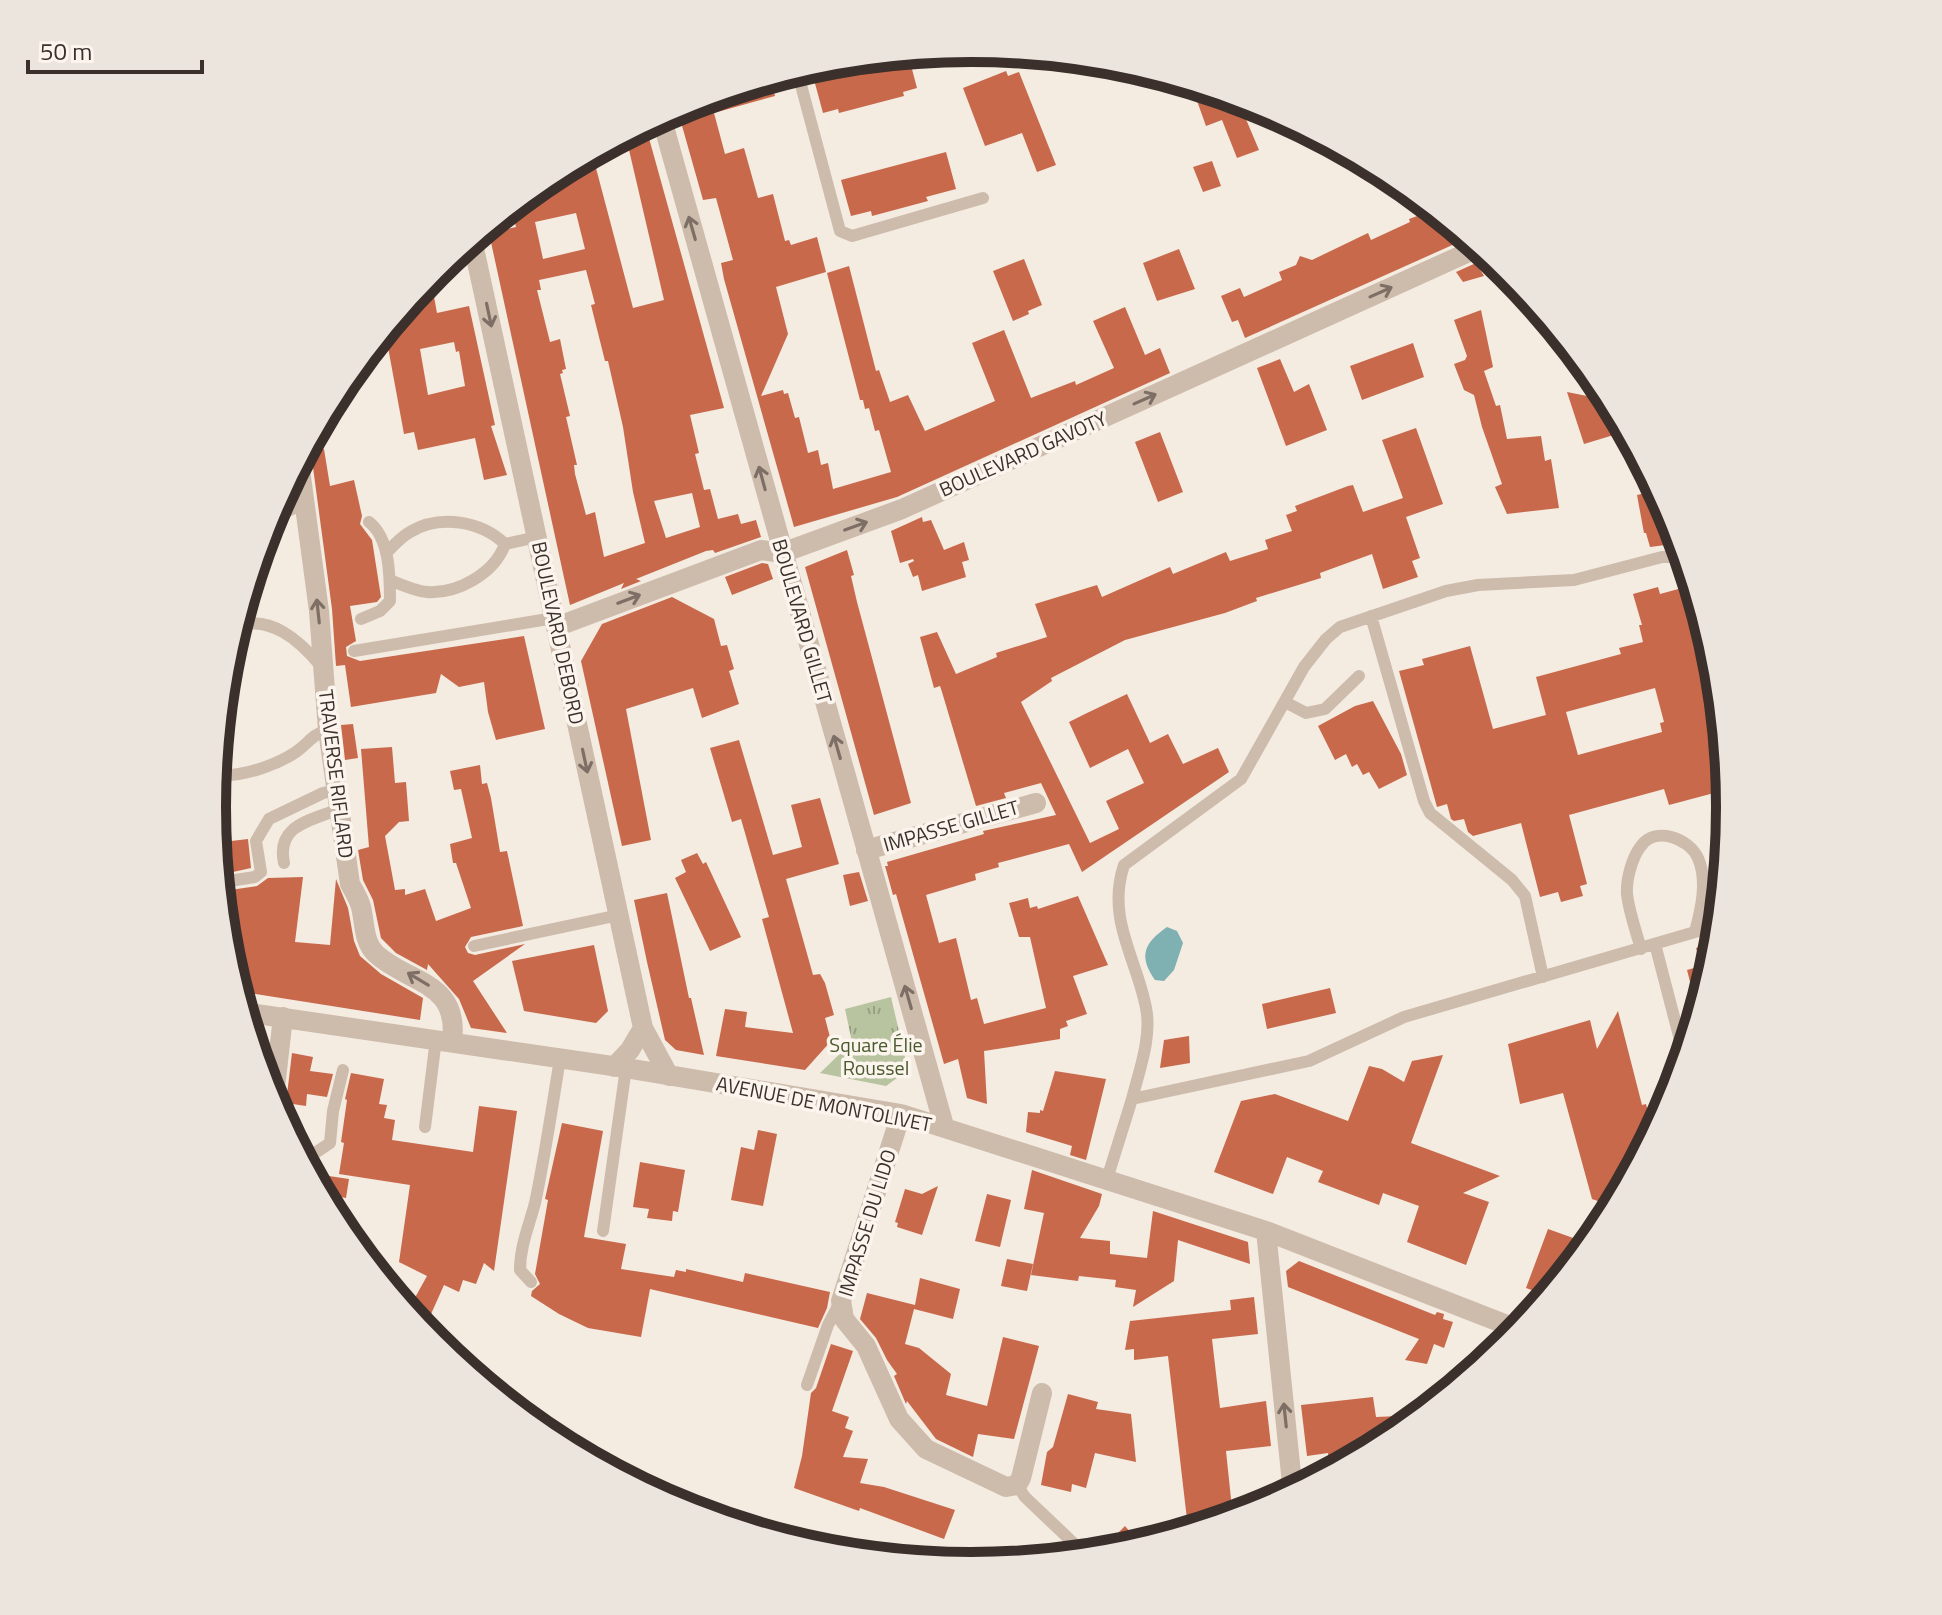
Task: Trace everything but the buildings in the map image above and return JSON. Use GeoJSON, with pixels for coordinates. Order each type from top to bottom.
{"type":"FeatureCollection","features":[{"type":"Feature","properties":{"kind":"street","name":"BOULEVARD GILLET"},"geometry":{"type":"LineString","coordinates":[[664,129],[944,1126]]}},
{"type":"Feature","properties":{"kind":"street","name":"BOULEVARD DEBORD"},"geometry":{"type":"LineString","coordinates":[[475,251],[643,1028],[669,1076]]}},
{"type":"Feature","properties":{"kind":"street","name":"BOULEVARD GAVOTY"},"geometry":{"type":"LineString","coordinates":[[555,623],[761,550],[782,553],[902,509],[1469,252]]}},
{"type":"Feature","properties":{"kind":"street","name":"TRAVERSE RIFLARD"},"geometry":{"type":"LineString","coordinates":[[301,481],[319,611],[328,730],[350,884],[361,903],[367,940],[375,954],[436,990],[455,1021],[444,1040]]}},
{"type":"Feature","properties":{"kind":"street","name":"IMPASSE GILLET"},"geometry":{"type":"LineString","coordinates":[[866,850],[1036,803]]}},
{"type":"Feature","properties":{"kind":"street","name":"AVENUE DE MONTOLIVET"},"geometry":{"type":"LineString","coordinates":[[255,1014],[620,1067],[901,1114],[1266,1231],[1504,1328]]}},
{"type":"Feature","properties":{"kind":"street"},"geometry":{"type":"LineString","coordinates":[[276,1077],[283,1017]]}},
{"type":"Feature","properties":{"kind":"street"},"geometry":{"type":"LineString","coordinates":[[620,1067],[643,1028]]}},
{"type":"Feature","properties":{"kind":"street","name":"IMPASSE DU LIDO"},"geometry":{"type":"LineString","coordinates":[[901,1114],[841,1301],[844,1319],[866,1346],[899,1419],[926,1449],[1006,1487],[1017,1485]]}},
{"type":"Feature","properties":{"kind":"street"},"geometry":{"type":"LineString","coordinates":[[1266,1231],[1292,1480]]}},
{"type":"Feature","properties":{"kind":"street"},"geometry":{"type":"LineString","coordinates":[[1017,1485],[1042,1393]]}},
{"type":"Feature","properties":{"kind":"lane"},"geometry":{"type":"LineString","coordinates":[[800,82],[840,231],[852,236],[983,198]]}},
{"type":"Feature","properties":{"kind":"lane"},"geometry":{"type":"LineString","coordinates":[[287,511],[303,504]]}},
{"type":"Feature","properties":{"kind":"lane"},"geometry":{"type":"LineString","coordinates":[[361,619],[380,611],[390,601],[386,553],[378,529],[369,522]]}},
{"type":"Feature","properties":{"kind":"lane"},"geometry":{"type":"LineString","coordinates":[[386,553],[409,532],[445,522],[472,525],[495,535],[505,544]]}},
{"type":"Feature","properties":{"kind":"lane"},"geometry":{"type":"LineString","coordinates":[[505,544],[537,537]]}},
{"type":"Feature","properties":{"kind":"lane"},"geometry":{"type":"LineString","coordinates":[[390,580],[425,592],[442,591],[482,575],[501,557],[505,544]]}},
{"type":"Feature","properties":{"kind":"lane"},"geometry":{"type":"LineString","coordinates":[[1107,1179],[1132,1099],[1148,1024],[1147,1010],[1122,930],[1119,891],[1124,865],[1241,779],[1304,667],[1326,639],[1340,627],[1446,591],[1478,585],[1574,580],[1662,557],[1673,557]]}},
{"type":"Feature","properties":{"kind":"lane"},"geometry":{"type":"LineString","coordinates":[[1371,616],[1424,801],[1430,813],[1512,880],[1525,896],[1543,977]]}},
{"type":"Feature","properties":{"kind":"lane"},"geometry":{"type":"LineString","coordinates":[[249,623],[264,623],[285,632],[323,668]]}},
{"type":"Feature","properties":{"kind":"lane"},"geometry":{"type":"LineString","coordinates":[[354,651],[555,623]]}},
{"type":"Feature","properties":{"kind":"lane"},"geometry":{"type":"LineString","coordinates":[[1285,702],[1306,713],[1325,709],[1359,676]]}},
{"type":"Feature","properties":{"kind":"lane"},"geometry":{"type":"LineString","coordinates":[[229,775],[243,774],[292,754],[314,734],[328,730]]}},
{"type":"Feature","properties":{"kind":"lane"},"geometry":{"type":"LineString","coordinates":[[230,881],[255,877],[261,872],[256,841],[269,819],[323,793],[337,800]]}},
{"type":"Feature","properties":{"kind":"lane"},"geometry":{"type":"LineString","coordinates":[[284,863],[280,847],[286,835],[337,800]]}},
{"type":"Feature","properties":{"kind":"lane"},"geometry":{"type":"LineString","coordinates":[[1641,949],[1627,892],[1632,863],[1642,843],[1656,837],[1676,837],[1689,846],[1697,857],[1702,878],[1702,902],[1695,932]]}},
{"type":"Feature","properties":{"kind":"lane"},"geometry":{"type":"LineString","coordinates":[[474,946],[619,915]]}},
{"type":"Feature","properties":{"kind":"lane"},"geometry":{"type":"LineString","coordinates":[[1132,1099],[1309,1061],[1404,1017],[1706,929]]}},
{"type":"Feature","properties":{"kind":"lane"},"geometry":{"type":"LineString","coordinates":[[1655,944],[1680,1038]]}},
{"type":"Feature","properties":{"kind":"lane"},"geometry":{"type":"LineString","coordinates":[[425,1127],[444,1040]]}},
{"type":"Feature","properties":{"kind":"lane"},"geometry":{"type":"LineString","coordinates":[[531,1282],[520,1270],[520,1261],[525,1230],[534,1206],[560,1059]]}},
{"type":"Feature","properties":{"kind":"lane"},"geometry":{"type":"LineString","coordinates":[[603,1231],[620,1067]]}},
{"type":"Feature","properties":{"kind":"lane"},"geometry":{"type":"LineString","coordinates":[[310,1152],[315,1153],[330,1143],[333,1111],[343,1070]]}},
{"type":"Feature","properties":{"kind":"lane"},"geometry":{"type":"LineString","coordinates":[[807,1385],[828,1325],[841,1301]]}},
{"type":"Feature","properties":{"kind":"lane"},"geometry":{"type":"LineString","coordinates":[[1017,1485],[1073,1546]]}},
{"type":"Feature","properties":{"kind":"green space","name":"Square Élie Roussel"},"geometry":{"type":"Polygon","coordinates":[[[891,997],[908,1070],[886,1086],[820,1073],[852,1042],[845,1009],[891,997]]]}},
{"type":"Feature","properties":{"kind":"water"},"geometry":{"type":"Polygon","coordinates":[[[1167,927],[1177,931],[1183,943],[1174,970],[1164,981],[1155,980],[1146,964],[1146,950],[1167,927]]]}}]}
